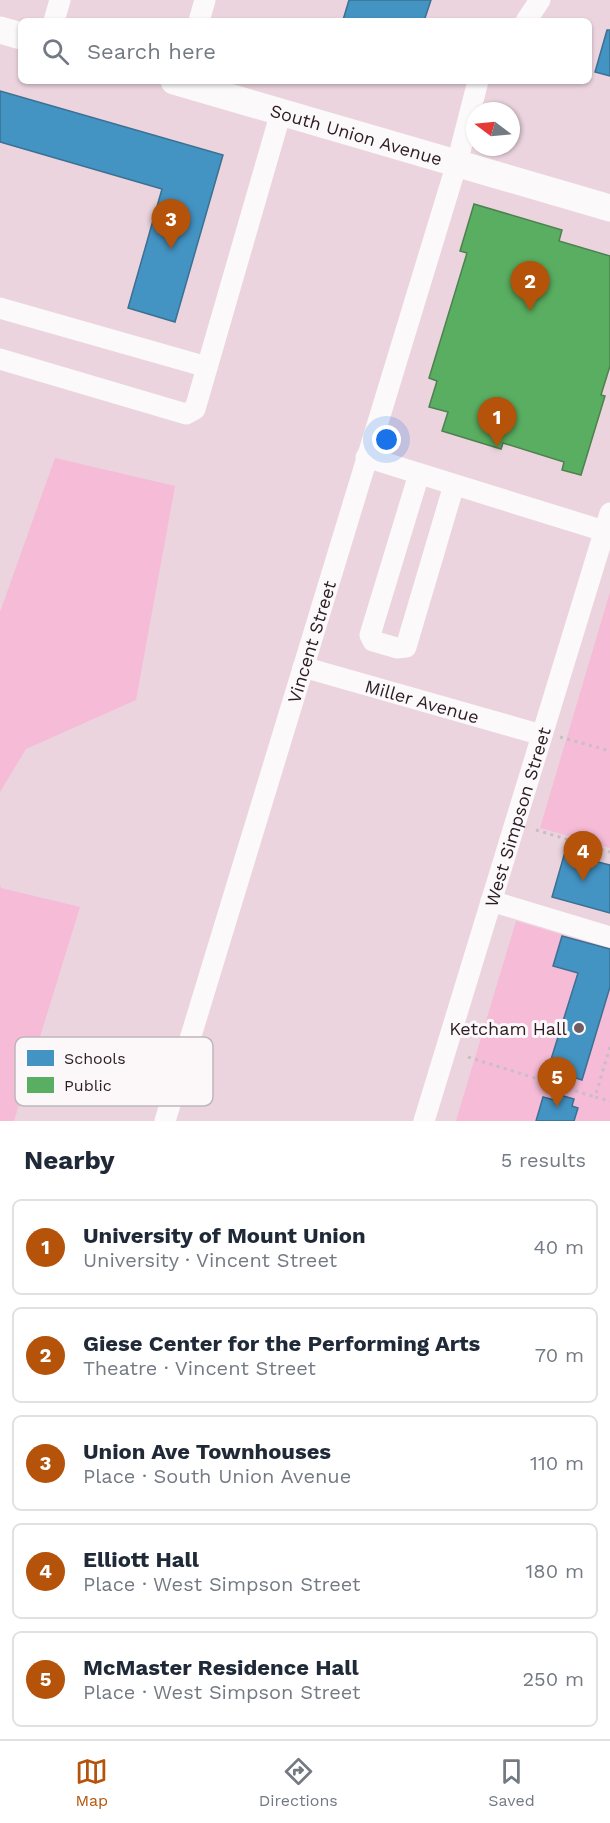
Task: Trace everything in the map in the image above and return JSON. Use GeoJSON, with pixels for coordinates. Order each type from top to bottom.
{"type":"FeatureCollection","features":[{"type":"Feature","properties":{"kind":"main road"},"geometry":{"type":"LineString","coordinates":[[0,30],[18,35]]}},
{"type":"Feature","properties":{"kind":"main road","name":"South Union Avenue"},"geometry":{"type":"LineString","coordinates":[[186,84],[610,208]]}},
{"type":"Feature","properties":{"kind":"street"},"geometry":{"type":"LineString","coordinates":[[55,18],[60,0]]}},
{"type":"Feature","properties":{"kind":"street"},"geometry":{"type":"LineString","coordinates":[[200,18],[205,0]]}},
{"type":"Feature","properties":{"kind":"street"},"geometry":{"type":"LineString","coordinates":[[528,18],[540,0]]}},
{"type":"Feature","properties":{"kind":"street","name":"Vincent Street"},"geometry":{"type":"LineString","coordinates":[[191,1037],[457,163],[477,84]]}},
{"type":"Feature","properties":{"kind":"street"},"geometry":{"type":"LineString","coordinates":[[0,359],[186,414],[195,409],[281,112]]}},
{"type":"Feature","properties":{"kind":"street"},"geometry":{"type":"LineString","coordinates":[[0,308],[207,367]]}},
{"type":"Feature","properties":{"kind":"street"},"geometry":{"type":"LineString","coordinates":[[366,457],[454,484],[607,522]]}},
{"type":"Feature","properties":{"kind":"street"},"geometry":{"type":"LineString","coordinates":[[419,474],[370,635],[373,641],[397,648],[406,646],[454,484]]}},
{"type":"Feature","properties":{"kind":"street","name":"West Simpson Street"},"geometry":{"type":"LineString","coordinates":[[424,1121],[491,901],[551,736],[607,522]]}},
{"type":"Feature","properties":{"kind":"street","name":"Miller Avenue"},"geometry":{"type":"LineString","coordinates":[[303,667],[551,736]]}},
{"type":"Feature","properties":{"kind":"street"},"geometry":{"type":"LineString","coordinates":[[491,901],[610,937]]}},
{"type":"Feature","properties":{"kind":"street","name":"Vincent Street"},"geometry":{"type":"LineString","coordinates":[[165,1121],[170,1106]]}},
{"type":"Feature","properties":{"kind":"path"},"geometry":{"type":"LineString","coordinates":[[551,736],[610,751]]}},
{"type":"Feature","properties":{"kind":"path"},"geometry":{"type":"LineString","coordinates":[[536,830],[610,852]]}},
{"type":"Feature","properties":{"kind":"path"},"geometry":{"type":"LineString","coordinates":[[595,1096],[610,1047]]}},
{"type":"Feature","properties":{"kind":"path"},"geometry":{"type":"LineString","coordinates":[[468,1057],[610,1101]]}},
{"type":"Feature","properties":{"kind":"shaded area"},"geometry":{"type":"Polygon","coordinates":[[[55,458],[175,486],[136,700],[26,749],[0,792],[0,612],[55,458]]]}},
{"type":"Feature","properties":{"kind":"shaded area"},"geometry":{"type":"Polygon","coordinates":[[[610,592],[610,848],[540,828],[610,592]]]}},
{"type":"Feature","properties":{"kind":"shaded area"},"geometry":{"type":"Polygon","coordinates":[[[0,884],[1,888],[80,907],[40,1037],[15,1037],[15,1106],[19,1106],[14,1121],[0,1121],[0,884]]]}},
{"type":"Feature","properties":{"kind":"shaded area"},"geometry":{"type":"Polygon","coordinates":[[[516,921],[610,949],[610,1121],[456,1121],[516,921]]]}},
{"type":"Feature","properties":{"kind":"building: Schools"},"geometry":{"type":"Polygon","coordinates":[[[349,0],[431,0],[425,18],[344,18],[349,0]]]}},
{"type":"Feature","properties":{"kind":"building: Schools"},"geometry":{"type":"Polygon","coordinates":[[[607,30],[610,30],[610,76],[595,72],[607,30]]]}},
{"type":"Feature","properties":{"kind":"building: Schools"},"geometry":{"type":"Polygon","coordinates":[[[0,91],[223,155],[175,322],[128,308],[162,189],[0,142],[0,91]]]}},
{"type":"Feature","properties":{"kind":"building: Schools"},"geometry":{"type":"Polygon","coordinates":[[[567,845],[600,855],[598,862],[610,865],[610,913],[552,897],[567,845]]]}},
{"type":"Feature","properties":{"kind":"building: Schools","name":"Ketcham Hall"},"geometry":{"type":"Polygon","coordinates":[[[562,936],[610,949],[610,987],[582,1080],[548,1069],[578,973],[553,966],[562,936]]]}},
{"type":"Feature","properties":{"kind":"building: Schools"},"geometry":{"type":"Polygon","coordinates":[[[560,1095],[574,1099],[572,1106],[578,1108],[574,1121],[536,1121],[543,1097],[558,1101],[560,1095]]]}},
{"type":"Feature","properties":{"kind":"building: Public"},"geometry":{"type":"Polygon","coordinates":[[[474,204],[562,230],[559,241],[610,256],[610,366],[601,395],[605,396],[581,475],[562,470],[564,462],[503,443],[501,449],[442,431],[448,412],[429,407],[437,381],[429,378],[467,253],[460,251],[474,204]]]}},
{"type":"Feature","properties":{"kind":"place","name":"Union Ave Townhouses"},"geometry":{"type":"Point","coordinates":[171,249]}},
{"type":"Feature","properties":{"kind":"place","name":"Giese Center for the Performing Arts"},"geometry":{"type":"Point","coordinates":[530,311]}},
{"type":"Feature","properties":{"kind":"place","name":"University of Mount Union"},"geometry":{"type":"Point","coordinates":[497,447]}},
{"type":"Feature","properties":{"kind":"place","name":"Elliott Hall"},"geometry":{"type":"Point","coordinates":[583,881]}},
{"type":"Feature","properties":{"kind":"place","name":"Ketcham Hall"},"geometry":{"type":"Point","coordinates":[579,1028]}},
{"type":"Feature","properties":{"kind":"place","name":"McMaster Residence Hall"},"geometry":{"type":"Point","coordinates":[557,1107]}}]}
